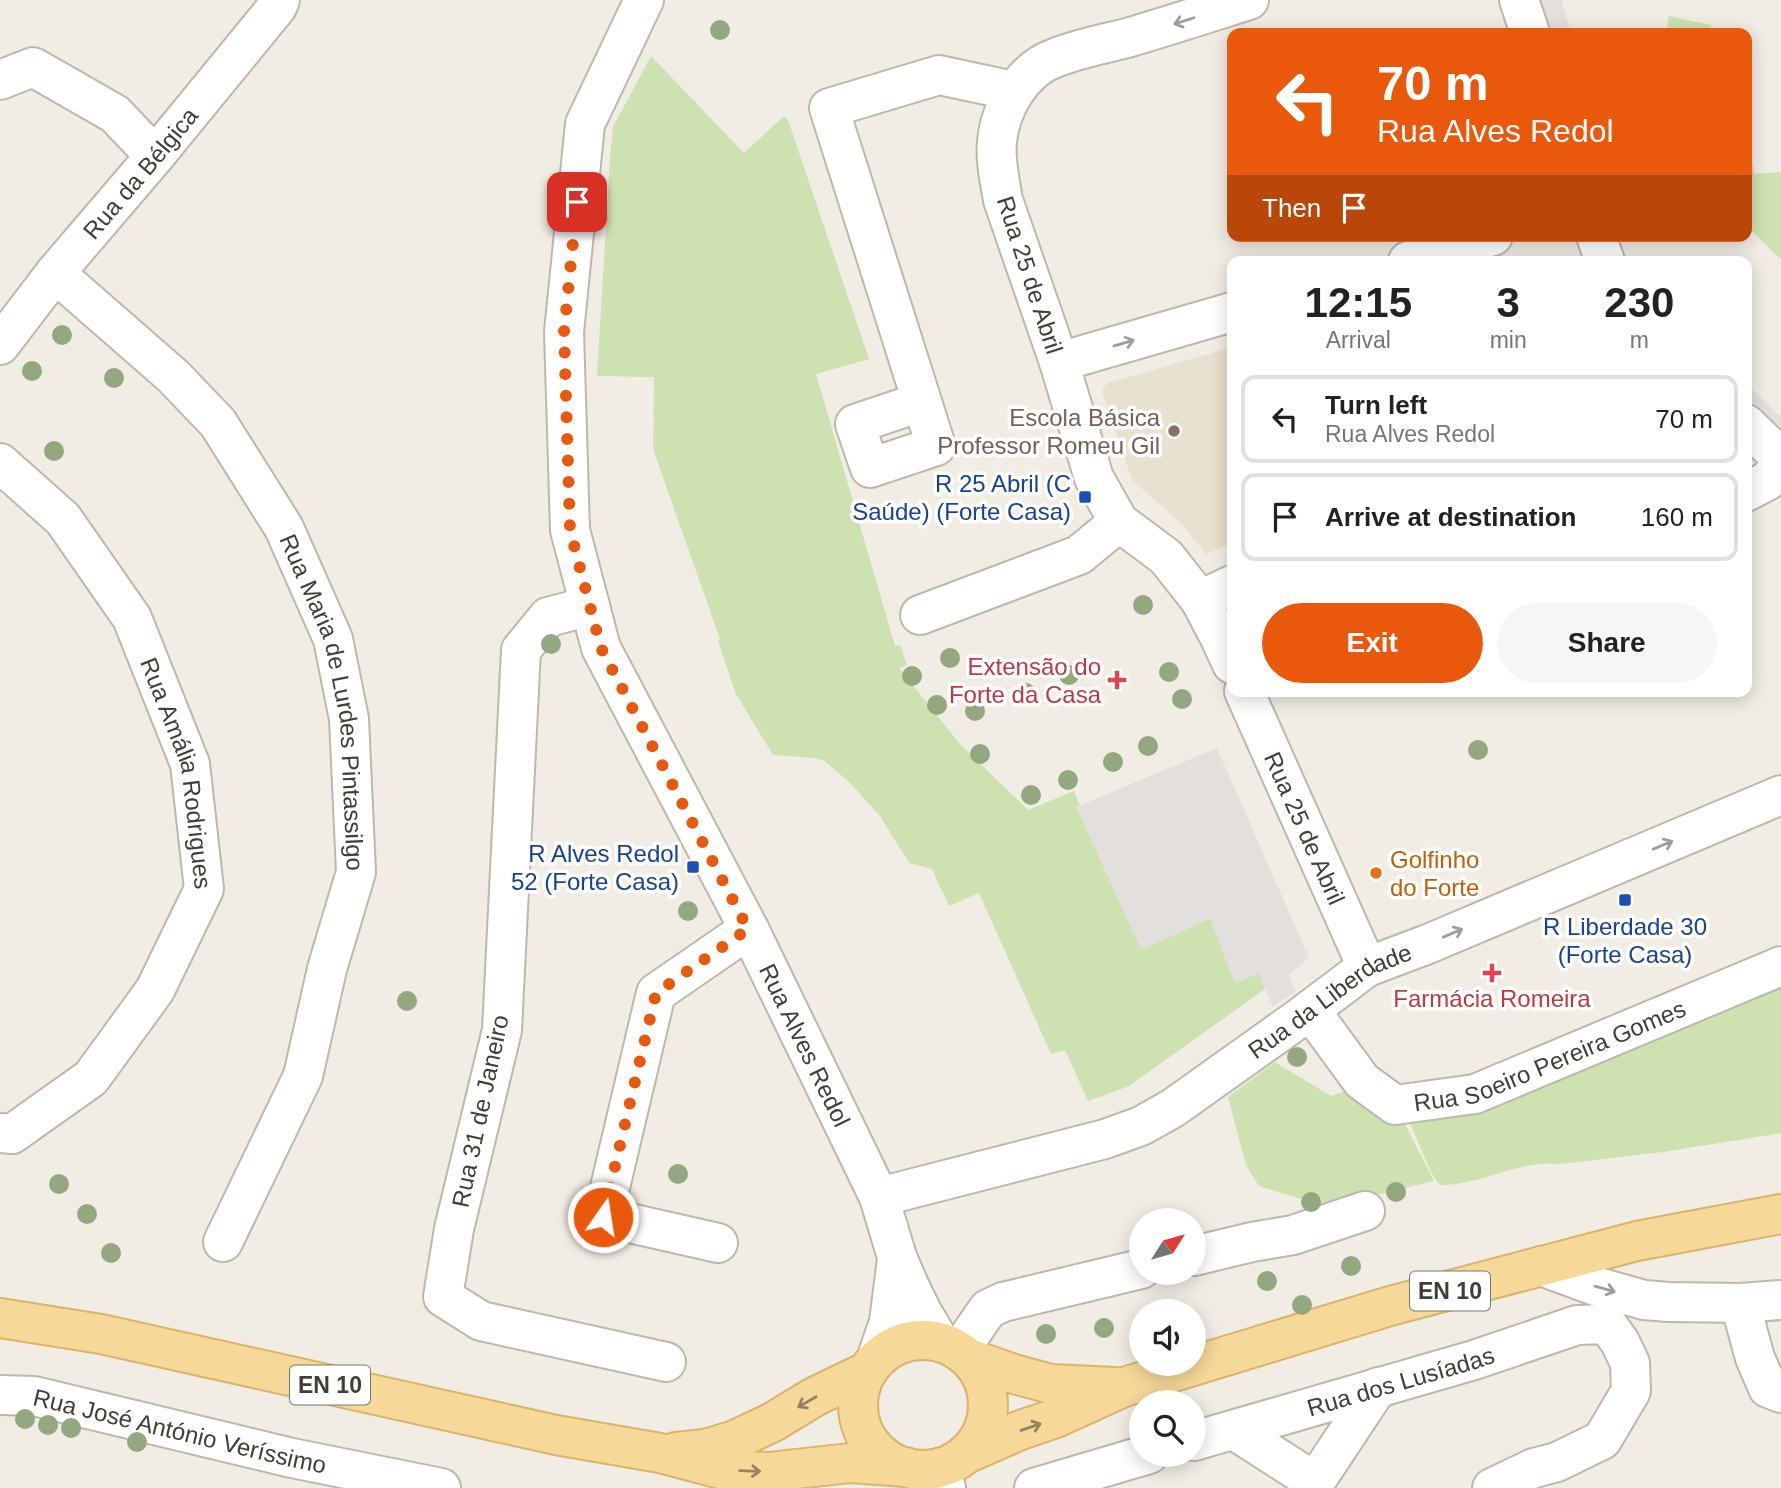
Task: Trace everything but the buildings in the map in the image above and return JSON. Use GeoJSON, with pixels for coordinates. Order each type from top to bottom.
{"type":"FeatureCollection","features":[{"type":"Feature","properties":{"kind":"main road","name":"EN 10"},"geometry":{"type":"LineString","coordinates":[[0,1318],[101,1334],[556,1435],[660,1453],[724,1470],[769,1472],[850,1463],[940,1469],[1018,1431],[1056,1418],[1124,1388],[1390,1306],[1637,1241],[1781,1214]]}},
{"type":"Feature","properties":{"kind":"main road","name":"EN 10"},"geometry":{"type":"LineString","coordinates":[[660,1453],[705,1449],[735,1440],[773,1422],[872,1365],[894,1346],[917,1340],[956,1350],[1014,1374],[1051,1384],[1124,1388]]}},
{"type":"Feature","properties":{"kind":"main road"},"geometry":{"type":"LineString","coordinates":[[872,1365],[860,1389],[859,1409],[863,1428],[873,1446],[887,1459],[940,1469],[981,1436],[988,1416],[988,1395],[981,1374],[956,1350]]}},
{"type":"Feature","properties":{"kind":"street","name":"Rua da Bélgica"},"geometry":{"type":"LineString","coordinates":[[0,345],[55,273],[155,156],[280,0]]}},
{"type":"Feature","properties":{"kind":"street","name":"Rua Alves Redol"},"geometry":{"type":"LineString","coordinates":[[644,0],[585,124],[564,332],[570,530],[601,648],[748,929],[879,1197],[897,1257],[922,1312],[956,1350]]}},
{"type":"Feature","properties":{"kind":"street","name":"Rua 25 de Abril"},"geometry":{"type":"LineString","coordinates":[[1227,653],[1220,638],[1216,592],[1119,522],[1094,478],[1059,362],[1003,200],[997,142],[1004,113],[1014,91],[1031,72],[1053,58],[1249,0]]}},
{"type":"Feature","properties":{"kind":"street"},"geometry":{"type":"LineString","coordinates":[[1519,0],[1528,28]]}},
{"type":"Feature","properties":{"kind":"street"},"geometry":{"type":"LineString","coordinates":[[0,80],[33,67],[115,114],[155,156]]}},
{"type":"Feature","properties":{"kind":"street"},"geometry":{"type":"LineString","coordinates":[[921,402],[828,108],[939,75],[1014,91]]}},
{"type":"Feature","properties":{"kind":"street"},"geometry":{"type":"LineString","coordinates":[[1425,256],[1473,242]]}},
{"type":"Feature","properties":{"kind":"street","name":"Rua Maria de Lurdes Pintassilgo"},"geometry":{"type":"LineString","coordinates":[[55,273],[173,376],[218,423],[284,528],[323,614],[333,639],[349,719],[356,872],[327,969],[303,1076],[223,1242]]}},
{"type":"Feature","properties":{"kind":"street"},"geometry":{"type":"LineString","coordinates":[[1059,362],[1227,313]]}},
{"type":"Feature","properties":{"kind":"street"},"geometry":{"type":"LineString","coordinates":[[1752,430],[1781,458]]}},
{"type":"Feature","properties":{"kind":"street","name":"Rua Amália Rodrigues"},"geometry":{"type":"LineString","coordinates":[[0,463],[63,519],[132,618],[190,764],[204,889],[155,990],[91,1078],[12,1134],[0,1133]]}},
{"type":"Feature","properties":{"kind":"street"},"geometry":{"type":"LineString","coordinates":[[1752,489],[1767,481],[1781,467]]}},
{"type":"Feature","properties":{"kind":"street"},"geometry":{"type":"LineString","coordinates":[[920,615],[1079,555],[1119,522]]}},
{"type":"Feature","properties":{"kind":"street","name":"Rua 31 de Janeiro"},"geometry":{"type":"LineString","coordinates":[[590,606],[548,617],[522,650],[502,1030],[454,1229],[443,1297],[481,1321],[666,1362]]}},
{"type":"Feature","properties":{"kind":"street","name":"Rua 25 de Abril"},"geometry":{"type":"LineString","coordinates":[[1247,697],[1367,967]]}},
{"type":"Feature","properties":{"kind":"street","name":"Rua da Liberdade"},"geometry":{"type":"LineString","coordinates":[[879,1197],[1105,1139],[1141,1126],[1173,1108],[1367,967],[1428,944],[1781,795]]}},
{"type":"Feature","properties":{"kind":"street"},"geometry":{"type":"LineString","coordinates":[[718,1243],[603,1217],[656,993],[748,929]]}},
{"type":"Feature","properties":{"kind":"street","name":"Rua Soeiro Pereira Gomes"},"geometry":{"type":"LineString","coordinates":[[1310,1010],[1362,1081],[1395,1105],[1475,1094],[1781,965]]}},
{"type":"Feature","properties":{"kind":"street"},"geometry":{"type":"LineString","coordinates":[[1206,1253],[1293,1235],[1365,1211]]}},
{"type":"Feature","properties":{"kind":"street","name":"Rua Alves Redol"},"geometry":{"type":"LineString","coordinates":[[872,1365],[890,1322],[897,1257]]}},
{"type":"Feature","properties":{"kind":"street"},"geometry":{"type":"LineString","coordinates":[[1541,1266],[1644,1300],[1740,1303],[1781,1300]]}},
{"type":"Feature","properties":{"kind":"street"},"geometry":{"type":"LineString","coordinates":[[956,1350],[988,1309],[1003,1301],[1129,1272]]}},
{"type":"Feature","properties":{"kind":"street"},"geometry":{"type":"LineString","coordinates":[[1740,1303],[1755,1358],[1768,1388],[1781,1393]]}},
{"type":"Feature","properties":{"kind":"street","name":"Rua dos Lusíadas"},"geometry":{"type":"LineString","coordinates":[[1206,1438],[1474,1360],[1577,1325],[1607,1324],[1630,1363],[1631,1391],[1602,1440],[1558,1462],[1534,1468],[1492,1488]]}},
{"type":"Feature","properties":{"kind":"street"},"geometry":{"type":"LineString","coordinates":[[1234,1430],[1315,1482],[1378,1387]]}},
{"type":"Feature","properties":{"kind":"street","name":"Rua José António Veríssimo"},"geometry":{"type":"LineString","coordinates":[[0,1395],[34,1396],[292,1458],[440,1488]]}},
{"type":"Feature","properties":{"kind":"street"},"geometry":{"type":"LineString","coordinates":[[1034,1488],[1129,1460]]}},
{"type":"Feature","properties":{"kind":"shaded area"},"geometry":{"type":"Polygon","coordinates":[[[1538,0],[1561,0],[1569,28],[1545,28],[1538,0]]]}},
{"type":"Feature","properties":{"kind":"shaded area","name":"Escola Básica Professor Romeu Gil"},"geometry":{"type":"Polygon","coordinates":[[[1227,348],[1227,545],[1206,554],[1181,523],[1132,480],[1102,392],[1108,383],[1227,348]]]}},
{"type":"Feature","properties":{"kind":"shaded area"},"geometry":{"type":"Polygon","coordinates":[[[1752,389],[1781,418],[1781,442],[1752,419],[1752,389]]]}},
{"type":"Feature","properties":{"kind":"shaded area"},"geometry":{"type":"Polygon","coordinates":[[[1217,748],[1309,958],[1289,975],[1296,992],[1272,1006],[1259,973],[1235,983],[1210,919],[1141,950],[1076,807],[1217,748]]]}},
{"type":"Feature","properties":{"kind":"green space"},"geometry":{"type":"Polygon","coordinates":[[[1669,16],[1711,25],[1711,28],[1667,28],[1669,16]]]}},
{"type":"Feature","properties":{"kind":"green space"},"geometry":{"type":"Polygon","coordinates":[[[651,56],[744,153],[784,116],[788,120],[869,359],[816,374],[895,646],[900,645],[907,665],[899,668],[960,744],[1028,810],[1074,791],[1080,806],[1077,807],[1210,918],[1235,983],[1259,973],[1265,989],[1129,1086],[1088,1101],[1065,1050],[1051,1054],[979,893],[949,906],[932,869],[909,863],[880,816],[850,783],[825,761],[773,755],[736,694],[718,641],[720,639],[653,449],[654,377],[597,376],[613,127],[651,56]]]}},
{"type":"Feature","properties":{"kind":"green space"},"geometry":{"type":"Polygon","coordinates":[[[1752,160],[1754,174],[1781,172],[1781,260],[1752,231],[1752,160]]]}},
{"type":"Feature","properties":{"kind":"green space"},"geometry":{"type":"Polygon","coordinates":[[[1781,972],[1781,1133],[1663,1152],[1530,1165],[1454,1184],[1439,1185],[1431,1172],[1405,1112],[1781,972]]]}},
{"type":"Feature","properties":{"kind":"green space"},"geometry":{"type":"Polygon","coordinates":[[[1275,1062],[1331,1096],[1366,1084],[1395,1105],[1434,1181],[1342,1203],[1311,1202],[1259,1186],[1246,1165],[1228,1097],[1275,1062]]]}},
{"type":"Feature","properties":{"kind":"place","name":"Escola Básica Professor Romeu Gil"},"geometry":{"type":"Point","coordinates":[1174,431]}},
{"type":"Feature","properties":{"kind":"place","name":"R 25 Abril (C Saúde) (Forte Casa)"},"geometry":{"type":"Point","coordinates":[1085,497]}},
{"type":"Feature","properties":{"kind":"place","name":"Extensão do Forte da Casa"},"geometry":{"type":"Point","coordinates":[1117,680]}},
{"type":"Feature","properties":{"kind":"place","name":"R Alves Redol 52 (Forte Casa)"},"geometry":{"type":"Point","coordinates":[693,867]}},
{"type":"Feature","properties":{"kind":"place","name":"Golfinho do Forte"},"geometry":{"type":"Point","coordinates":[1376,873]}},
{"type":"Feature","properties":{"kind":"place","name":"R Liberdade 30 (Forte Casa)"},"geometry":{"type":"Point","coordinates":[1625,900]}},
{"type":"Feature","properties":{"kind":"place","name":"Farmácia Romeira"},"geometry":{"type":"Point","coordinates":[1492,973]}},
{"type":"Feature","properties":{"kind":"route"},"geometry":{"type":"LineString","coordinates":[[577,202],[564,332],[570,530],[601,648],[748,929],[656,993],[603,1217]]}}]}
